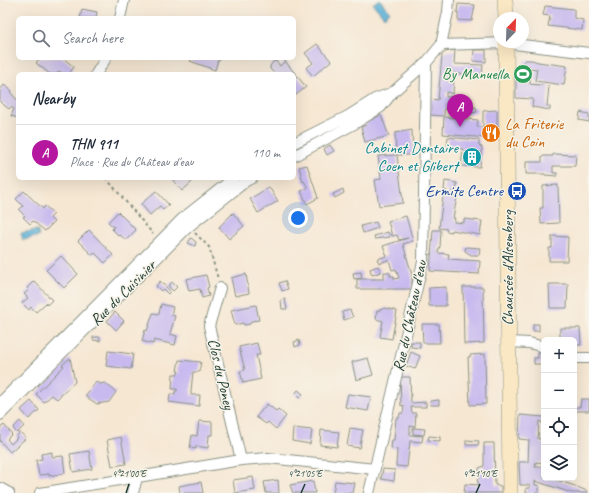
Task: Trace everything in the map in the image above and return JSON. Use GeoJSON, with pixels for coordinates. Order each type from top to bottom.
{"type":"FeatureCollection","features":[{"type":"Feature","properties":{"kind":"main road"},"geometry":{"type":"LineString","coordinates":[[506,0],[506,12]]}},
{"type":"Feature","properties":{"kind":"main road","name":"Chaussée d'Alsemberg"},"geometry":{"type":"LineString","coordinates":[[506,48],[510,493]]}},
{"type":"Feature","properties":{"kind":"street"},"geometry":{"type":"LineString","coordinates":[[120,16],[124,0]]}},
{"type":"Feature","properties":{"kind":"street"},"geometry":{"type":"LineString","coordinates":[[296,155],[354,124],[381,107],[393,92],[426,63],[441,45],[449,0]]}},
{"type":"Feature","properties":{"kind":"street"},"geometry":{"type":"LineString","coordinates":[[441,45],[493,43]]}},
{"type":"Feature","properties":{"kind":"street"},"geometry":{"type":"LineString","coordinates":[[529,46],[589,53]]}},
{"type":"Feature","properties":{"kind":"street"},"geometry":{"type":"LineString","coordinates":[[97,72],[105,60]]}},
{"type":"Feature","properties":{"kind":"street","name":"Rue du Château d'eau"},"geometry":{"type":"LineString","coordinates":[[369,493],[423,262],[426,63]]}},
{"type":"Feature","properties":{"kind":"street"},"geometry":{"type":"LineString","coordinates":[[296,142],[348,116],[375,99],[393,92]]}},
{"type":"Feature","properties":{"kind":"street","name":"Rue du Cuisinier"},"geometry":{"type":"LineString","coordinates":[[0,403],[182,220],[232,180]]}},
{"type":"Feature","properties":{"kind":"street","name":"Rue du Cuisinier"},"geometry":{"type":"LineString","coordinates":[[0,415],[188,227],[248,180]]}},
{"type":"Feature","properties":{"kind":"street","name":"Clos du Poney"},"geometry":{"type":"LineString","coordinates":[[220,288],[209,326],[241,460]]}},
{"type":"Feature","properties":{"kind":"street"},"geometry":{"type":"LineString","coordinates":[[508,342],[529,343],[541,346]]}},
{"type":"Feature","properties":{"kind":"street"},"geometry":{"type":"LineString","coordinates":[[577,358],[589,358]]}},
{"type":"Feature","properties":{"kind":"street"},"geometry":{"type":"LineString","coordinates":[[40,493],[241,460],[268,458],[375,469]]}},
{"type":"Feature","properties":{"kind":"street"},"geometry":{"type":"LineString","coordinates":[[133,493],[137,478]]}},
{"type":"Feature","properties":{"kind":"street"},"geometry":{"type":"LineString","coordinates":[[0,488],[9,493]]}},
{"type":"Feature","properties":{"kind":"path"},"geometry":{"type":"LineString","coordinates":[[108,180],[160,242]]}},
{"type":"Feature","properties":{"kind":"path"},"geometry":{"type":"LineString","coordinates":[[188,227],[206,242],[209,247],[220,288]]}},
{"type":"Feature","properties":{"kind":"water"},"geometry":{"type":"Polygon","coordinates":[[[380,0],[390,12],[384,17],[373,4],[380,0]]]}},
{"type":"Feature","properties":{"kind":"water"},"geometry":{"type":"Polygon","coordinates":[[[37,230],[39,236],[23,240],[21,233],[37,230]]]}},
{"type":"Feature","properties":{"kind":"building"},"geometry":{"type":"Polygon","coordinates":[[[458,4],[475,5],[472,21],[458,20],[458,4]]]}},
{"type":"Feature","properties":{"kind":"building"},"geometry":{"type":"Polygon","coordinates":[[[545,6],[574,9],[574,18],[583,20],[582,30],[548,26],[550,16],[543,15],[545,6]]]}},
{"type":"Feature","properties":{"kind":"building"},"geometry":{"type":"Polygon","coordinates":[[[82,9],[97,12],[96,16],[80,16],[82,9]]]}},
{"type":"Feature","properties":{"kind":"building"},"geometry":{"type":"Polygon","coordinates":[[[317,44],[331,61],[313,76],[306,68],[313,63],[305,53],[317,44]]]}},
{"type":"Feature","properties":{"kind":"building"},"geometry":{"type":"Polygon","coordinates":[[[455,50],[454,64],[483,65],[482,76],[452,73],[451,77],[454,77],[453,94],[446,92],[446,97],[453,96],[453,109],[444,109],[444,116],[429,115],[430,99],[438,100],[442,55],[445,52],[455,50]]]}},
{"type":"Feature","properties":{"kind":"building"},"geometry":{"type":"Polygon","coordinates":[[[474,50],[486,50],[486,62],[473,61],[474,50]]]}},
{"type":"Feature","properties":{"kind":"building"},"geometry":{"type":"Polygon","coordinates":[[[38,60],[65,60],[74,67],[70,72],[47,72],[36,63],[38,60]]]}},
{"type":"Feature","properties":{"kind":"building"},"geometry":{"type":"Polygon","coordinates":[[[191,60],[218,60],[215,70],[190,61],[191,60]]]}},
{"type":"Feature","properties":{"kind":"building"},"geometry":{"type":"Polygon","coordinates":[[[525,60],[567,66],[564,85],[535,81],[537,69],[522,67],[525,60]]]}},
{"type":"Feature","properties":{"kind":"building"},"geometry":{"type":"Polygon","coordinates":[[[274,61],[280,66],[285,61],[294,72],[273,72],[270,69],[270,66],[274,61]]]}},
{"type":"Feature","properties":{"kind":"building"},"geometry":{"type":"Polygon","coordinates":[[[516,69],[530,71],[530,84],[549,86],[547,106],[550,107],[550,110],[532,107],[533,99],[516,98],[516,69]]]}},
{"type":"Feature","properties":{"kind":"building"},"geometry":{"type":"Polygon","coordinates":[[[296,75],[306,87],[296,95],[296,75]]]}},
{"type":"Feature","properties":{"kind":"building"},"geometry":{"type":"Polygon","coordinates":[[[4,85],[12,91],[11,93],[16,99],[16,117],[11,116],[14,109],[11,107],[9,109],[0,102],[0,90],[4,85]]]}},
{"type":"Feature","properties":{"kind":"building"},"geometry":{"type":"Polygon","coordinates":[[[476,107],[477,112],[456,116],[455,110],[476,107]]]}},
{"type":"Feature","properties":{"kind":"building"},"geometry":{"type":"Polygon","coordinates":[[[497,110],[497,139],[443,134],[444,117],[478,120],[477,127],[483,127],[483,111],[497,110]]]}},
{"type":"Feature","properties":{"kind":"building"},"geometry":{"type":"Polygon","coordinates":[[[580,112],[589,114],[589,122],[579,120],[580,112]]]}},
{"type":"Feature","properties":{"kind":"building"},"geometry":{"type":"Polygon","coordinates":[[[381,115],[389,136],[365,142],[361,127],[366,125],[365,123],[381,115]]]}},
{"type":"Feature","properties":{"kind":"building"},"geometry":{"type":"Polygon","coordinates":[[[412,130],[413,155],[397,155],[403,203],[379,206],[375,180],[381,179],[378,156],[396,155],[395,133],[412,130]]]}},
{"type":"Feature","properties":{"kind":"building","name":"Cabinet Dentaire Coen et Glibert"},"geometry":{"type":"Polygon","coordinates":[[[448,137],[479,140],[479,146],[482,147],[480,167],[461,166],[463,149],[447,147],[448,137]]]}},
{"type":"Feature","properties":{"kind":"building"},"geometry":{"type":"Polygon","coordinates":[[[330,145],[334,151],[327,155],[324,149],[330,145]]]}},
{"type":"Feature","properties":{"kind":"building"},"geometry":{"type":"Polygon","coordinates":[[[553,154],[576,155],[575,166],[553,166],[553,173],[557,173],[557,176],[545,174],[526,174],[526,162],[542,162],[542,156],[553,156],[553,154]]]}},
{"type":"Feature","properties":{"kind":"building"},"geometry":{"type":"Polygon","coordinates":[[[307,165],[318,198],[307,204],[301,191],[308,188],[304,181],[303,182],[299,167],[307,165]]]}},
{"type":"Feature","properties":{"kind":"building"},"geometry":{"type":"Polygon","coordinates":[[[173,180],[190,180],[192,182],[182,191],[173,180]]]}},
{"type":"Feature","properties":{"kind":"building"},"geometry":{"type":"Polygon","coordinates":[[[445,181],[457,183],[456,191],[453,191],[453,197],[457,197],[453,218],[455,218],[454,222],[464,223],[464,219],[482,221],[480,235],[452,230],[452,232],[446,231],[447,229],[439,228],[443,196],[447,196],[447,191],[444,190],[445,181]]]}},
{"type":"Feature","properties":{"kind":"building"},"geometry":{"type":"Polygon","coordinates":[[[558,185],[559,223],[541,224],[540,208],[543,208],[543,186],[558,185]]]}},
{"type":"Feature","properties":{"kind":"building"},"geometry":{"type":"Polygon","coordinates":[[[269,187],[278,201],[258,213],[250,199],[269,187]]]}},
{"type":"Feature","properties":{"kind":"building"},"geometry":{"type":"Polygon","coordinates":[[[343,189],[344,193],[335,198],[333,194],[343,189]]]}},
{"type":"Feature","properties":{"kind":"building"},"geometry":{"type":"Polygon","coordinates":[[[24,191],[43,209],[45,206],[54,214],[50,218],[54,222],[45,231],[33,221],[30,224],[19,210],[23,206],[16,199],[24,191]]]}},
{"type":"Feature","properties":{"kind":"building"},"geometry":{"type":"Polygon","coordinates":[[[156,191],[169,205],[163,210],[160,206],[150,215],[141,204],[156,191]]]}},
{"type":"Feature","properties":{"kind":"building"},"geometry":{"type":"Polygon","coordinates":[[[118,212],[136,230],[126,240],[112,229],[114,227],[108,222],[118,212]]]}},
{"type":"Feature","properties":{"kind":"building"},"geometry":{"type":"Polygon","coordinates":[[[233,213],[244,226],[229,239],[219,227],[233,213]]]}},
{"type":"Feature","properties":{"kind":"building"},"geometry":{"type":"Polygon","coordinates":[[[406,216],[413,241],[403,244],[412,275],[412,289],[357,289],[357,279],[384,279],[384,272],[390,273],[390,276],[394,276],[394,279],[399,278],[396,269],[392,270],[389,260],[379,263],[377,259],[387,256],[383,246],[408,238],[399,240],[397,235],[392,236],[388,221],[406,216]]]}},
{"type":"Feature","properties":{"kind":"building"},"geometry":{"type":"Polygon","coordinates":[[[376,222],[378,228],[363,233],[361,226],[376,222]]]}},
{"type":"Feature","properties":{"kind":"building"},"geometry":{"type":"Polygon","coordinates":[[[89,230],[113,255],[105,263],[95,253],[92,255],[78,241],[89,230]]]}},
{"type":"Feature","properties":{"kind":"building"},"geometry":{"type":"Polygon","coordinates":[[[433,230],[441,230],[440,247],[438,253],[449,254],[448,259],[480,261],[479,274],[430,271],[433,230]]]}},
{"type":"Feature","properties":{"kind":"building"},"geometry":{"type":"Polygon","coordinates":[[[388,232],[390,237],[375,239],[374,236],[388,232]]]}},
{"type":"Feature","properties":{"kind":"building"},"geometry":{"type":"Polygon","coordinates":[[[552,236],[568,237],[567,261],[549,261],[549,248],[552,248],[552,236]]]}},
{"type":"Feature","properties":{"kind":"building"},"geometry":{"type":"Polygon","coordinates":[[[191,238],[196,242],[195,246],[188,243],[191,238]]]}},
{"type":"Feature","properties":{"kind":"building"},"geometry":{"type":"Polygon","coordinates":[[[466,247],[480,248],[479,255],[471,255],[465,251],[466,247]]]}},
{"type":"Feature","properties":{"kind":"building"},"geometry":{"type":"Polygon","coordinates":[[[61,256],[78,274],[64,288],[46,270],[61,256]]]}},
{"type":"Feature","properties":{"kind":"building"},"geometry":{"type":"Polygon","coordinates":[[[378,266],[381,272],[372,275],[370,269],[378,266]]]}},
{"type":"Feature","properties":{"kind":"building"},"geometry":{"type":"Polygon","coordinates":[[[361,272],[362,278],[354,279],[353,273],[361,272]]]}},
{"type":"Feature","properties":{"kind":"building"},"geometry":{"type":"Polygon","coordinates":[[[246,274],[249,293],[235,296],[231,278],[246,274]]]}},
{"type":"Feature","properties":{"kind":"building"},"geometry":{"type":"Polygon","coordinates":[[[206,275],[209,287],[207,288],[209,296],[202,298],[200,289],[189,291],[186,279],[206,275]]]}},
{"type":"Feature","properties":{"kind":"building"},"geometry":{"type":"Polygon","coordinates":[[[34,281],[52,300],[36,312],[31,307],[29,310],[22,303],[28,298],[24,294],[29,290],[27,288],[34,281]]]}},
{"type":"Feature","properties":{"kind":"building"},"geometry":{"type":"Polygon","coordinates":[[[160,281],[170,291],[168,294],[163,289],[161,291],[156,286],[160,281]]]}},
{"type":"Feature","properties":{"kind":"building"},"geometry":{"type":"Polygon","coordinates":[[[285,281],[288,289],[282,291],[279,283],[285,281]]]}},
{"type":"Feature","properties":{"kind":"building"},"geometry":{"type":"Polygon","coordinates":[[[172,282],[177,287],[173,291],[168,286],[172,282]]]}},
{"type":"Feature","properties":{"kind":"building"},"geometry":{"type":"Polygon","coordinates":[[[549,284],[568,284],[567,308],[550,308],[549,284]]]}},
{"type":"Feature","properties":{"kind":"building"},"geometry":{"type":"Polygon","coordinates":[[[446,287],[446,306],[429,306],[429,288],[446,287]]]}},
{"type":"Feature","properties":{"kind":"building"},"geometry":{"type":"Polygon","coordinates":[[[463,287],[483,287],[484,343],[464,344],[463,287]]]}},
{"type":"Feature","properties":{"kind":"building"},"geometry":{"type":"Polygon","coordinates":[[[285,299],[287,309],[282,309],[281,300],[285,299]]]}},
{"type":"Feature","properties":{"kind":"building"},"geometry":{"type":"Polygon","coordinates":[[[161,304],[173,307],[171,315],[175,316],[170,334],[177,336],[175,345],[154,340],[153,344],[142,341],[145,330],[147,331],[153,313],[159,314],[161,304]]]}},
{"type":"Feature","properties":{"kind":"building"},"geometry":{"type":"Polygon","coordinates":[[[256,305],[259,320],[251,321],[250,324],[244,325],[243,323],[235,325],[231,310],[256,305]]]}},
{"type":"Feature","properties":{"kind":"building"},"geometry":{"type":"Polygon","coordinates":[[[385,308],[397,311],[392,339],[380,337],[383,321],[376,319],[377,311],[385,308]]]}},
{"type":"Feature","properties":{"kind":"building"},"geometry":{"type":"Polygon","coordinates":[[[350,310],[353,317],[344,320],[342,312],[350,310]]]}},
{"type":"Feature","properties":{"kind":"building"},"geometry":{"type":"Polygon","coordinates":[[[115,312],[124,321],[116,330],[107,321],[115,312]]]}},
{"type":"Feature","properties":{"kind":"building"},"geometry":{"type":"Polygon","coordinates":[[[422,324],[439,324],[440,343],[423,343],[422,324]]]}},
{"type":"Feature","properties":{"kind":"building"},"geometry":{"type":"Polygon","coordinates":[[[533,324],[539,324],[539,331],[533,331],[533,324]]]}},
{"type":"Feature","properties":{"kind":"building"},"geometry":{"type":"Polygon","coordinates":[[[560,328],[580,328],[581,345],[577,345],[577,337],[560,337],[560,328]]]}},
{"type":"Feature","properties":{"kind":"building"},"geometry":{"type":"Polygon","coordinates":[[[93,337],[100,337],[100,341],[93,340],[93,337]]]}},
{"type":"Feature","properties":{"kind":"building"},"geometry":{"type":"Polygon","coordinates":[[[299,340],[300,345],[295,347],[294,342],[299,340]]]}},
{"type":"Feature","properties":{"kind":"building"},"geometry":{"type":"Polygon","coordinates":[[[411,342],[420,342],[420,348],[411,347],[411,342]]]}},
{"type":"Feature","properties":{"kind":"building"},"geometry":{"type":"Polygon","coordinates":[[[257,343],[260,355],[256,355],[261,379],[243,383],[240,371],[245,370],[239,347],[257,343]]]}},
{"type":"Feature","properties":{"kind":"building"},"geometry":{"type":"Polygon","coordinates":[[[108,351],[133,354],[131,369],[106,366],[108,351]]]}},
{"type":"Feature","properties":{"kind":"building"},"geometry":{"type":"Polygon","coordinates":[[[411,352],[420,356],[415,369],[406,366],[411,352]]]}},
{"type":"Feature","properties":{"kind":"building"},"geometry":{"type":"Polygon","coordinates":[[[538,353],[541,353],[541,364],[534,364],[534,358],[538,358],[538,353]]]}},
{"type":"Feature","properties":{"kind":"building"},"geometry":{"type":"Polygon","coordinates":[[[485,354],[486,404],[470,405],[468,357],[470,357],[470,355],[485,354]]]}},
{"type":"Feature","properties":{"kind":"building"},"geometry":{"type":"Polygon","coordinates":[[[70,358],[75,382],[57,399],[52,395],[44,402],[36,394],[70,358]]]}},
{"type":"Feature","properties":{"kind":"building"},"geometry":{"type":"Polygon","coordinates":[[[368,358],[373,375],[356,380],[352,362],[368,358]]]}},
{"type":"Feature","properties":{"kind":"building"},"geometry":{"type":"Polygon","coordinates":[[[179,360],[201,362],[199,372],[193,372],[191,391],[191,395],[200,395],[199,406],[169,402],[170,394],[175,394],[175,391],[177,391],[177,389],[172,389],[173,374],[178,374],[179,371],[177,371],[179,360]]]}},
{"type":"Feature","properties":{"kind":"building"},"geometry":{"type":"Polygon","coordinates":[[[400,377],[410,377],[411,403],[426,402],[426,407],[411,407],[412,413],[416,413],[415,427],[410,426],[410,435],[423,436],[422,442],[410,441],[407,467],[396,466],[397,449],[391,448],[392,440],[394,440],[396,418],[399,418],[400,413],[403,413],[404,405],[401,406],[400,377]]]}},
{"type":"Feature","properties":{"kind":"building"},"geometry":{"type":"Polygon","coordinates":[[[96,382],[100,384],[105,383],[116,392],[109,402],[97,404],[85,396],[96,382]]]}},
{"type":"Feature","properties":{"kind":"building"},"geometry":{"type":"Polygon","coordinates":[[[298,390],[303,394],[299,398],[295,394],[298,390]]]}},
{"type":"Feature","properties":{"kind":"building"},"geometry":{"type":"Polygon","coordinates":[[[348,394],[371,397],[368,411],[345,407],[348,394]]]}},
{"type":"Feature","properties":{"kind":"building"},"geometry":{"type":"Polygon","coordinates":[[[581,399],[589,399],[589,411],[577,411],[577,407],[580,407],[581,399]]]}},
{"type":"Feature","properties":{"kind":"building"},"geometry":{"type":"Polygon","coordinates":[[[439,400],[439,405],[431,405],[430,401],[439,400]]]}},
{"type":"Feature","properties":{"kind":"building"},"geometry":{"type":"Polygon","coordinates":[[[31,401],[39,410],[29,419],[21,410],[31,401]]]}},
{"type":"Feature","properties":{"kind":"building"},"geometry":{"type":"Polygon","coordinates":[[[267,404],[276,411],[278,409],[286,416],[276,429],[268,422],[266,424],[256,417],[267,404]]]}},
{"type":"Feature","properties":{"kind":"building"},"geometry":{"type":"Polygon","coordinates":[[[520,415],[541,417],[541,422],[539,421],[538,439],[541,439],[541,463],[536,462],[535,467],[541,467],[541,481],[559,481],[587,491],[587,493],[572,493],[535,481],[535,485],[539,485],[539,493],[526,493],[526,488],[530,488],[530,485],[520,485],[519,462],[528,462],[529,440],[519,439],[520,415]]]}},
{"type":"Feature","properties":{"kind":"building"},"geometry":{"type":"Polygon","coordinates":[[[20,421],[24,426],[17,433],[13,428],[20,421]]]}},
{"type":"Feature","properties":{"kind":"building"},"geometry":{"type":"Polygon","coordinates":[[[199,421],[212,422],[212,435],[209,435],[208,448],[196,446],[196,449],[190,448],[192,435],[197,436],[199,421]]]}},
{"type":"Feature","properties":{"kind":"building"},"geometry":{"type":"Polygon","coordinates":[[[4,425],[12,434],[7,439],[11,444],[20,432],[26,438],[10,452],[0,441],[0,428],[4,425]]]}},
{"type":"Feature","properties":{"kind":"building"},"geometry":{"type":"Polygon","coordinates":[[[293,428],[312,430],[310,444],[292,441],[293,428]]]}},
{"type":"Feature","properties":{"kind":"building"},"geometry":{"type":"Polygon","coordinates":[[[350,428],[363,430],[360,448],[347,446],[350,428]]]}},
{"type":"Feature","properties":{"kind":"building"},"geometry":{"type":"Polygon","coordinates":[[[413,428],[425,429],[424,435],[413,434],[413,428]]]}},
{"type":"Feature","properties":{"kind":"building"},"geometry":{"type":"Polygon","coordinates":[[[321,430],[339,432],[337,447],[320,445],[321,430]]]}},
{"type":"Feature","properties":{"kind":"building"},"geometry":{"type":"Polygon","coordinates":[[[429,436],[440,437],[440,441],[428,440],[429,436]]]}},
{"type":"Feature","properties":{"kind":"building"},"geometry":{"type":"Polygon","coordinates":[[[121,437],[126,464],[112,466],[107,440],[121,437]]]}},
{"type":"Feature","properties":{"kind":"building"},"geometry":{"type":"Polygon","coordinates":[[[466,440],[479,441],[478,445],[466,445],[466,440]]]}},
{"type":"Feature","properties":{"kind":"building"},"geometry":{"type":"Polygon","coordinates":[[[484,443],[494,443],[495,485],[501,486],[501,493],[464,493],[465,484],[479,485],[477,480],[479,478],[479,468],[484,466],[484,443]]]}},
{"type":"Feature","properties":{"kind":"building"},"geometry":{"type":"Polygon","coordinates":[[[89,451],[92,469],[73,472],[70,454],[89,451]]]}},
{"type":"Feature","properties":{"kind":"building"},"geometry":{"type":"Polygon","coordinates":[[[52,452],[52,457],[63,456],[65,473],[49,476],[49,474],[39,475],[36,460],[42,459],[41,454],[52,452]]]}},
{"type":"Feature","properties":{"kind":"building"},"geometry":{"type":"Polygon","coordinates":[[[383,469],[395,470],[394,481],[381,479],[383,469]]]}},
{"type":"Feature","properties":{"kind":"building"},"geometry":{"type":"Polygon","coordinates":[[[253,477],[255,490],[235,493],[233,480],[253,477]]]}},
{"type":"Feature","properties":{"kind":"building"},"geometry":{"type":"Polygon","coordinates":[[[278,480],[279,493],[266,493],[264,482],[278,480]]]}},
{"type":"Feature","properties":{"kind":"building"},"geometry":{"type":"Polygon","coordinates":[[[313,481],[315,493],[293,493],[290,485],[313,481]]]}},
{"type":"Feature","properties":{"kind":"building"},"geometry":{"type":"Polygon","coordinates":[[[335,481],[355,483],[353,493],[333,493],[335,481]]]}},
{"type":"Feature","properties":{"kind":"building"},"geometry":{"type":"Polygon","coordinates":[[[201,482],[203,493],[180,493],[179,486],[201,482]]]}},
{"type":"Feature","properties":{"kind":"place","name":"By Manuella"},"geometry":{"type":"Point","coordinates":[523,74]}},
{"type":"Feature","properties":{"kind":"place","name":"THN 911"},"geometry":{"type":"Point","coordinates":[460,127]}},
{"type":"Feature","properties":{"kind":"place","name":"La Friterie du Coin"},"geometry":{"type":"Point","coordinates":[491,133]}},
{"type":"Feature","properties":{"kind":"place","name":"Cabinet Dentaire Coen et Glibert"},"geometry":{"type":"Point","coordinates":[472,157]}},
{"type":"Feature","properties":{"kind":"place","name":"Ermite Centre"},"geometry":{"type":"Point","coordinates":[517,191]}}]}
